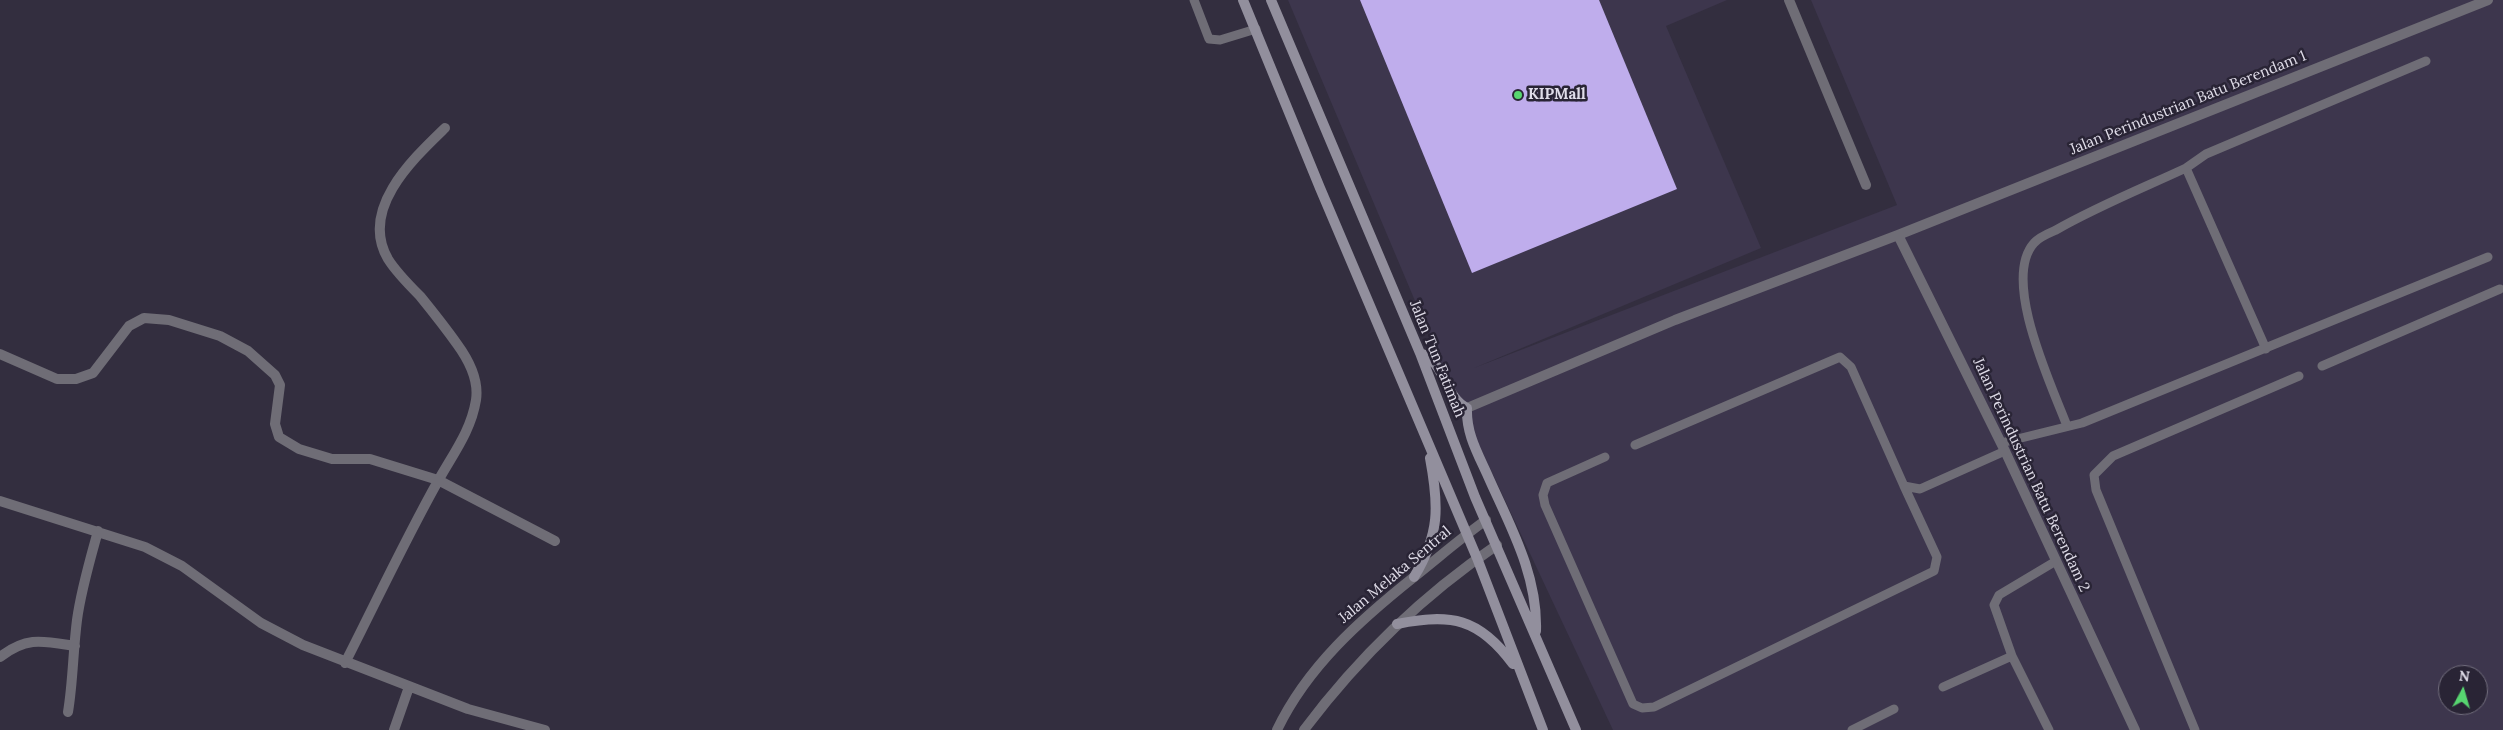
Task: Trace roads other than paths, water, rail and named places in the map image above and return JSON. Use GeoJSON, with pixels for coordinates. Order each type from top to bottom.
{"type":"FeatureCollection","features":[{"type":"Feature","properties":{"kind":"main road"},"geometry":{"type":"LineString","coordinates":[[1243,0],[1320,188],[1477,558],[1543,730]]}},
{"type":"Feature","properties":{"kind":"main road","name":"Jalan Tun Fatimah"},"geometry":{"type":"LineString","coordinates":[[1271,0],[1420,354],[1486,520],[1576,730]]}},
{"type":"Feature","properties":{"kind":"main road"},"geometry":{"type":"LineString","coordinates":[[1420,354],[1429,356],[1439,368],[1454,398],[1467,408],[1469,433],[1526,563],[1535,603],[1536,634]]}},
{"type":"Feature","properties":{"kind":"main road"},"geometry":{"type":"LineString","coordinates":[[1414,576],[1432,542],[1436,522],[1433,477],[1426,437]]}},
{"type":"Feature","properties":{"kind":"main road"},"geometry":{"type":"LineString","coordinates":[[1397,624],[1422,619],[1446,618],[1468,622],[1483,631],[1500,647],[1520,673]]}},
{"type":"Feature","properties":{"kind":"street"},"geometry":{"type":"LineString","coordinates":[[1789,0],[1866,185]]}},
{"type":"Feature","properties":{"kind":"street","name":"Jalan Perindustrian Batu Berendam 1"},"geometry":{"type":"LineString","coordinates":[[1467,408],[1675,320],[1898,235],[2488,0]]}},
{"type":"Feature","properties":{"kind":"street"},"geometry":{"type":"LineString","coordinates":[[345,663],[438,480],[461,444],[470,424],[476,398],[474,374],[463,352],[438,317],[388,258],[380,234],[383,208],[394,185],[411,162],[445,128]]}},
{"type":"Feature","properties":{"kind":"street","name":"Jalan Perindustrian Batu Berendam 2"},"geometry":{"type":"LineString","coordinates":[[1898,235],[2003,447],[2135,730]]}},
{"type":"Feature","properties":{"kind":"street"},"geometry":{"type":"LineString","coordinates":[[0,354],[57,379],[76,379],[93,373],[129,326],[144,318],[169,320],[220,336],[248,351],[275,375],[280,384],[275,424],[279,437],[299,449],[332,459],[370,459],[438,480],[555,541]]}},
{"type":"Feature","properties":{"kind":"street"},"geometry":{"type":"LineString","coordinates":[[0,501],[145,547],[173,561],[261,623],[303,646],[468,709],[545,730]]}},
{"type":"Feature","properties":{"kind":"street","name":"Jalan Melaka Sentral"},"geometry":{"type":"LineString","coordinates":[[1277,730],[1297,694],[1317,667],[1372,610],[1486,520]]}},
{"type":"Feature","properties":{"kind":"street"},"geometry":{"type":"LineString","coordinates":[[68,712],[82,593],[98,531]]}},
{"type":"Feature","properties":{"kind":"street"},"geometry":{"type":"LineString","coordinates":[[1304,730],[1353,668],[1397,624],[1477,558],[1497,545]]}},
{"type":"Feature","properties":{"kind":"street"},"geometry":{"type":"LineString","coordinates":[[0,657],[24,642],[46,642],[75,646]]}},
{"type":"Feature","properties":{"kind":"street"},"geometry":{"type":"LineString","coordinates":[[394,730],[409,687]]}},
{"type":"Feature","properties":{"kind":"lane"},"geometry":{"type":"LineString","coordinates":[[1194,0],[1209,39],[1220,40],[1256,29]]}},
{"type":"Feature","properties":{"kind":"lane"},"geometry":{"type":"LineString","coordinates":[[2067,426],[2034,339],[2022,282],[2027,253],[2035,242],[2071,221],[2186,168],[2206,154],[2426,60]]}},
{"type":"Feature","properties":{"kind":"lane"},"geometry":{"type":"LineString","coordinates":[[2186,168],[2266,349]]}},
{"type":"Feature","properties":{"kind":"lane"},"geometry":{"type":"LineString","coordinates":[[1904,486],[1920,489],[2003,447],[2082,423],[2488,257]]}},
{"type":"Feature","properties":{"kind":"lane"},"geometry":{"type":"LineString","coordinates":[[2322,366],[2500,289]]}},
{"type":"Feature","properties":{"kind":"lane"},"geometry":{"type":"LineString","coordinates":[[1606,457],[1547,483],[1543,494],[1545,505],[1633,704],[1642,708],[1654,707],[1934,570],[1937,557],[1851,368],[1840,357],[1635,445]]}},
{"type":"Feature","properties":{"kind":"lane"},"geometry":{"type":"LineString","coordinates":[[2195,730],[2096,490],[2094,475],[2113,456],[2299,376]]}},
{"type":"Feature","properties":{"kind":"lane"},"geometry":{"type":"LineString","coordinates":[[2049,730],[2012,656],[1994,605],[1999,595],[2056,561]]}},
{"type":"Feature","properties":{"kind":"lane"},"geometry":{"type":"LineString","coordinates":[[1943,687],[2012,656]]}},
{"type":"Feature","properties":{"kind":"lane"},"geometry":{"type":"LineString","coordinates":[[1852,730],[1894,709]]}},
{"type":"Feature","properties":{"kind":"place","name":"KIPMall"},"geometry":{"type":"Point","coordinates":[1518,95]}}]}
